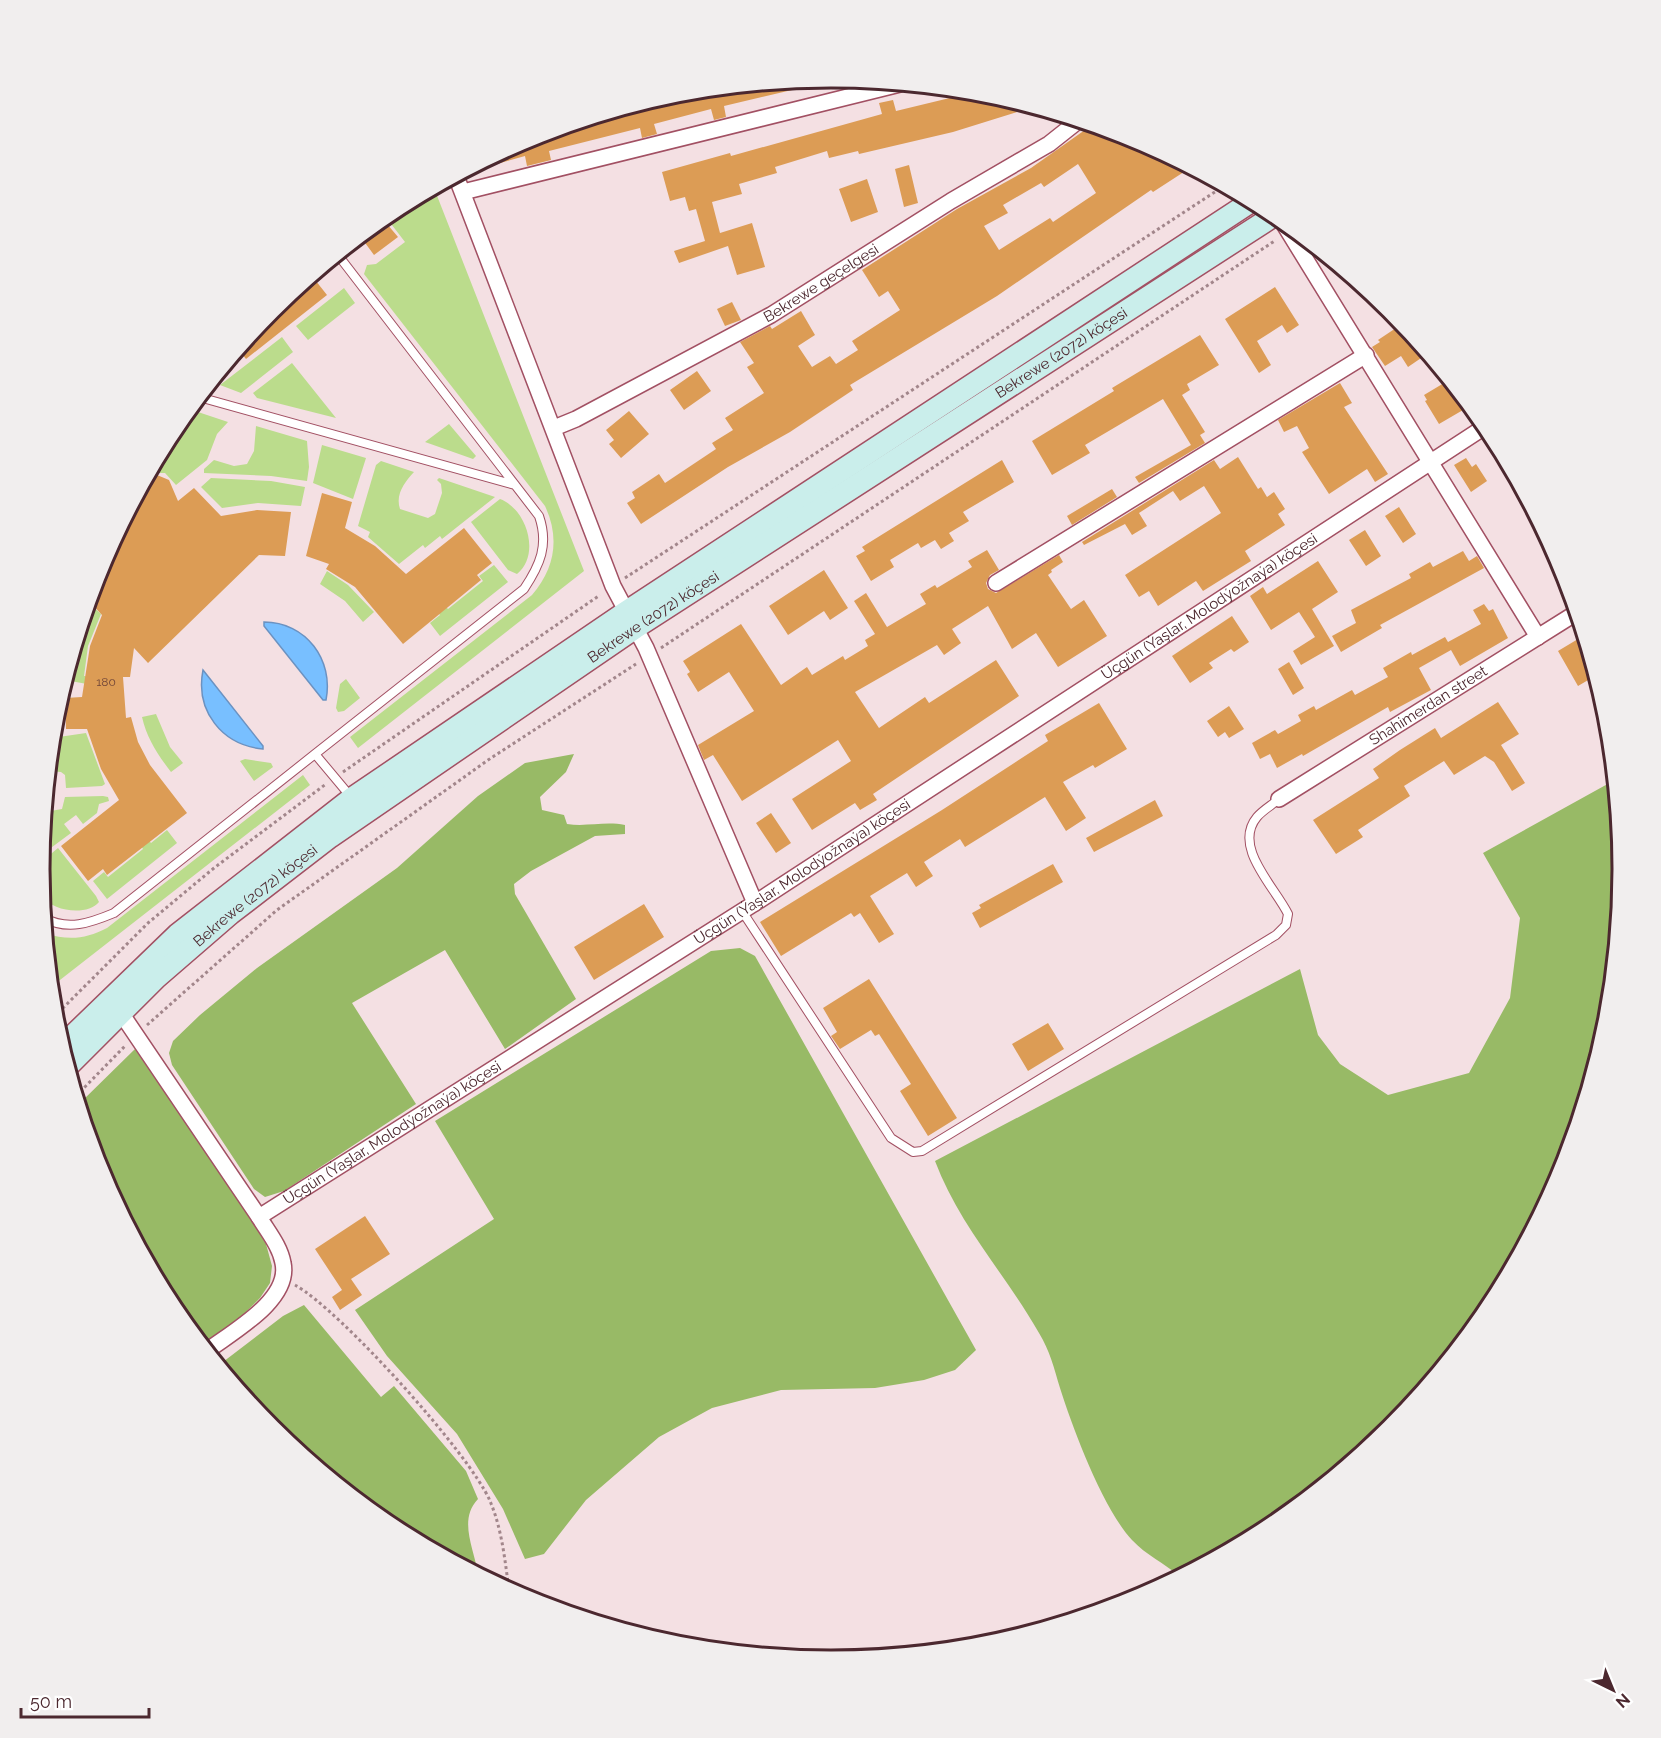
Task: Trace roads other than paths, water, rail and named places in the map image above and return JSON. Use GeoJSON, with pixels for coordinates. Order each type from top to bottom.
{"type":"FeatureCollection","features":[{"type":"Feature","properties":{"kind":"main road","name":"Bekrewe (2072) köçesi"},"geometry":{"type":"LineString","coordinates":[[74,1060],[156,978],[230,914],[330,837],[631,620],[1243,207]]}},
{"type":"Feature","properties":{"kind":"main road","name":"Bekrewe (2072) köçesi"},"geometry":{"type":"LineString","coordinates":[[69,1039],[178,934],[351,799],[1265,221]]}},
{"type":"Feature","properties":{"kind":"street"},"geometry":{"type":"LineString","coordinates":[[463,192],[877,90]]}},
{"type":"Feature","properties":{"kind":"street","name":"Bekrewe geçelgesi"},"geometry":{"type":"LineString","coordinates":[[554,428],[576,419],[771,315],[951,201],[1049,144],[1072,126]]}},
{"type":"Feature","properties":{"kind":"street"},"geometry":{"type":"LineString","coordinates":[[459,183],[613,586],[649,656],[749,907]]}},
{"type":"Feature","properties":{"kind":"street"},"geometry":{"type":"LineString","coordinates":[[1296,242],[1538,637]]}},
{"type":"Feature","properties":{"kind":"street"},"geometry":{"type":"LineString","coordinates":[[996,583],[1366,355]]}},
{"type":"Feature","properties":{"kind":"street","name":"Üçgün (Ýaşlar, Molodýožnaýa) köçesi"},"geometry":{"type":"LineString","coordinates":[[260,1217],[749,907],[1252,581],[1477,431]]}},
{"type":"Feature","properties":{"kind":"street","name":"Shahimerdan street"},"geometry":{"type":"LineString","coordinates":[[1279,799],[1570,617]]}},
{"type":"Feature","properties":{"kind":"street"},"geometry":{"type":"LineString","coordinates":[[121,1014],[260,1217],[279,1250],[284,1265],[283,1278],[278,1292],[267,1306],[213,1346]]}},
{"type":"Feature","properties":{"kind":"lane"},"geometry":{"type":"LineString","coordinates":[[51,920],[64,925],[77,925],[114,913],[524,589],[543,556],[544,540],[539,516],[342,260]]}},
{"type":"Feature","properties":{"kind":"lane"},"geometry":{"type":"LineString","coordinates":[[207,399],[515,485]]}},
{"type":"Feature","properties":{"kind":"lane"},"geometry":{"type":"LineString","coordinates":[[315,754],[351,799]]}},
{"type":"Feature","properties":{"kind":"lane"},"geometry":{"type":"LineString","coordinates":[[749,907],[891,1138],[913,1152],[921,1151],[1255,948],[1286,925],[1288,914],[1253,855],[1249,842],[1250,829],[1258,817],[1279,799]]}},
{"type":"Feature","properties":{"kind":"water"},"geometry":{"type":"Polygon","coordinates":[[[264,622],[293,629],[314,646],[326,671],[326,700],[323,700],[264,626],[264,622]]]}},
{"type":"Feature","properties":{"kind":"water"},"geometry":{"type":"Polygon","coordinates":[[[203,670],[263,746],[263,749],[235,741],[215,723],[203,699],[203,670]]]}}]}
